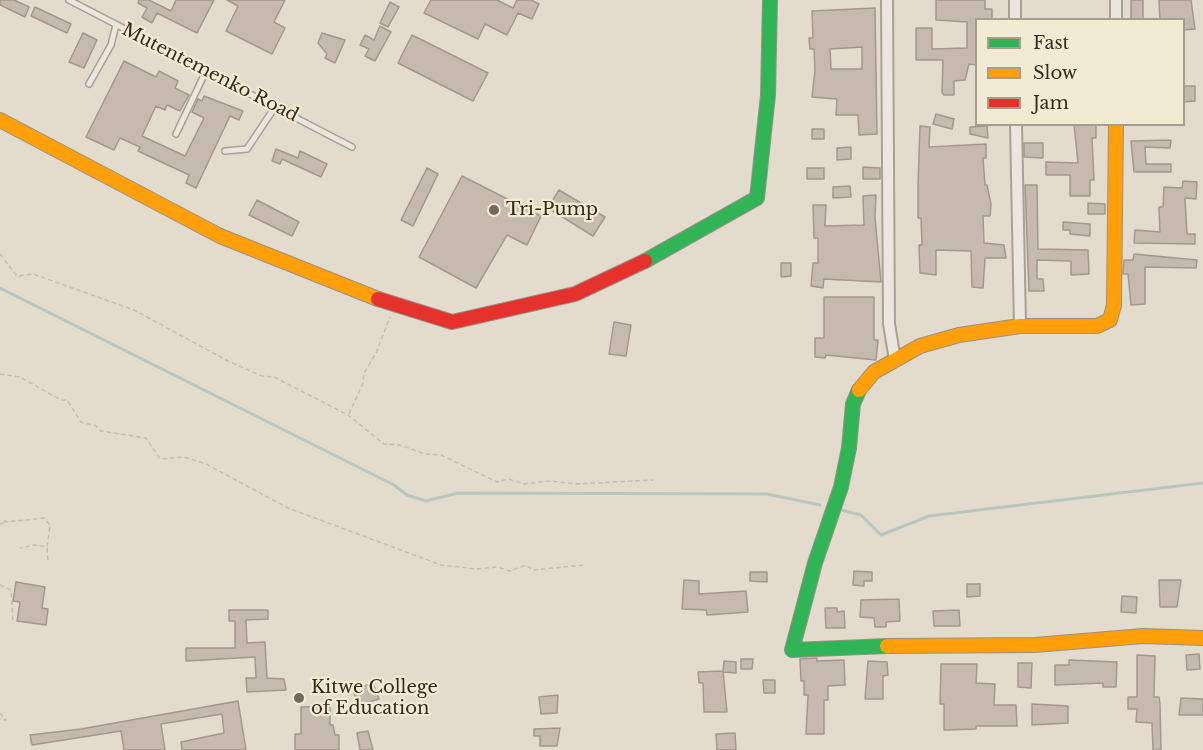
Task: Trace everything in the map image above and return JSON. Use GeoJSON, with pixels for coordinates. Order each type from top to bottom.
{"type":"FeatureCollection","features":[{"type":"Feature","properties":{"kind":"street"},"geometry":{"type":"LineString","coordinates":[[0,120],[136,194],[220,236],[305,273],[398,307],[452,322],[535,305],[574,294],[600,280],[631,269],[757,198],[768,104],[770,0]]}},
{"type":"Feature","properties":{"kind":"street"},"geometry":{"type":"LineString","coordinates":[[887,0],[890,324],[895,360]]}},
{"type":"Feature","properties":{"kind":"street"},"geometry":{"type":"LineString","coordinates":[[1015,0],[1015,18]]}},
{"type":"Feature","properties":{"kind":"street"},"geometry":{"type":"LineString","coordinates":[[1116,0],[1116,18]]}},
{"type":"Feature","properties":{"kind":"street"},"geometry":{"type":"LineString","coordinates":[[1017,126],[1020,326]]}},
{"type":"Feature","properties":{"kind":"street"},"geometry":{"type":"LineString","coordinates":[[1116,126],[1114,305],[1110,320],[1097,326],[1020,326],[949,338],[920,346],[867,379],[861,386],[853,404],[841,487],[815,563],[792,650],[948,644],[1035,645],[1143,636],[1203,638]]}},
{"type":"Feature","properties":{"kind":"lane","name":"Mutentemenko Road"},"geometry":{"type":"LineString","coordinates":[[69,0],[352,147]]}},
{"type":"Feature","properties":{"kind":"lane"},"geometry":{"type":"LineString","coordinates":[[89,84],[111,45],[116,25]]}},
{"type":"Feature","properties":{"kind":"lane"},"geometry":{"type":"LineString","coordinates":[[176,134],[206,71]]}},
{"type":"Feature","properties":{"kind":"lane"},"geometry":{"type":"LineString","coordinates":[[225,151],[247,150],[275,107]]}},
{"type":"Feature","properties":{"kind":"path"},"geometry":{"type":"LineString","coordinates":[[0,255],[17,276],[33,274],[134,310],[228,361],[262,376],[274,377],[348,415],[384,444],[400,445],[425,454],[441,455],[497,482],[508,479],[524,484],[550,481],[577,484],[653,480]]}},
{"type":"Feature","properties":{"kind":"path"},"geometry":{"type":"LineString","coordinates":[[348,415],[363,383],[364,373],[376,353],[389,319],[398,307]]}},
{"type":"Feature","properties":{"kind":"path"},"geometry":{"type":"LineString","coordinates":[[0,374],[20,377],[61,400],[67,400],[81,422],[96,426],[101,431],[146,438],[160,459],[184,457],[206,464],[288,508],[441,565],[477,569],[497,567],[510,571],[526,565],[533,570],[585,565]]}},
{"type":"Feature","properties":{"kind":"path"},"geometry":{"type":"LineString","coordinates":[[0,524],[5,521],[45,518],[50,525],[48,561]]}},
{"type":"Feature","properties":{"kind":"path"},"geometry":{"type":"LineString","coordinates":[[20,548],[34,545],[47,547]]}},
{"type":"Feature","properties":{"kind":"path"},"geometry":{"type":"LineString","coordinates":[[0,585],[11,590],[13,622]]}},
{"type":"Feature","properties":{"kind":"path"},"geometry":{"type":"LineString","coordinates":[[0,712],[6,720],[0,719]]}},
{"type":"Feature","properties":{"kind":"building"},"geometry":{"type":"Polygon","coordinates":[[[0,0],[14,0],[29,7],[25,17],[0,5],[0,0]]]}},
{"type":"Feature","properties":{"kind":"building"},"geometry":{"type":"Polygon","coordinates":[[[139,0],[149,0],[171,11],[176,0],[214,0],[197,33],[157,13],[152,23],[142,17],[147,8],[138,3],[139,0]]]}},
{"type":"Feature","properties":{"kind":"building"},"geometry":{"type":"Polygon","coordinates":[[[227,0],[285,0],[274,22],[285,28],[272,54],[226,31],[238,6],[227,0]]]}},
{"type":"Feature","properties":{"kind":"building"},"geometry":{"type":"Polygon","coordinates":[[[431,0],[497,0],[513,8],[517,0],[531,0],[539,4],[532,19],[518,13],[507,35],[485,24],[478,39],[424,13],[431,0]]]}},
{"type":"Feature","properties":{"kind":"building"},"geometry":{"type":"Polygon","coordinates":[[[936,0],[985,0],[985,9],[992,9],[992,18],[975,18],[975,65],[969,64],[965,80],[954,81],[954,95],[942,93],[943,60],[916,60],[916,28],[932,28],[932,49],[967,48],[967,22],[936,20],[936,0]]]}},
{"type":"Feature","properties":{"kind":"building"},"geometry":{"type":"Polygon","coordinates":[[[1131,0],[1143,0],[1143,18],[1131,18],[1131,0]]]}},
{"type":"Feature","properties":{"kind":"building"},"geometry":{"type":"Polygon","coordinates":[[[1159,0],[1191,0],[1195,29],[1185,30],[1185,18],[1160,18],[1159,0]]]}},
{"type":"Feature","properties":{"kind":"building"},"geometry":{"type":"Polygon","coordinates":[[[390,2],[399,7],[388,27],[380,23],[390,2]]]}},
{"type":"Feature","properties":{"kind":"building"},"geometry":{"type":"Polygon","coordinates":[[[35,7],[71,24],[67,33],[31,16],[35,7]]]}},
{"type":"Feature","properties":{"kind":"building"},"geometry":{"type":"Polygon","coordinates":[[[875,8],[877,134],[859,135],[858,115],[836,115],[837,99],[812,97],[815,70],[814,49],[810,49],[809,38],[813,38],[812,11],[875,8]],[[862,47],[830,49],[831,69],[862,69],[862,47]]]}},
{"type":"Feature","properties":{"kind":"building"},"geometry":{"type":"Polygon","coordinates":[[[380,26],[391,32],[375,61],[365,56],[369,49],[360,45],[365,35],[374,40],[380,26]]]}},
{"type":"Feature","properties":{"kind":"building"},"geometry":{"type":"Polygon","coordinates":[[[83,33],[97,40],[84,68],[69,62],[83,33]]]}},
{"type":"Feature","properties":{"kind":"building"},"geometry":{"type":"Polygon","coordinates":[[[322,33],[345,40],[335,63],[325,58],[327,54],[318,43],[322,33]]]}},
{"type":"Feature","properties":{"kind":"building"},"geometry":{"type":"Polygon","coordinates":[[[412,35],[488,73],[473,101],[398,63],[412,35]]]}},
{"type":"Feature","properties":{"kind":"building"},"geometry":{"type":"Polygon","coordinates":[[[124,61],[156,77],[159,71],[178,81],[175,88],[189,95],[180,111],[167,105],[165,110],[156,106],[142,136],[185,156],[204,118],[192,112],[198,99],[202,101],[204,96],[243,111],[239,120],[230,116],[196,188],[186,183],[189,175],[138,151],[140,147],[120,138],[114,150],[86,137],[124,61]]]}},
{"type":"Feature","properties":{"kind":"building"},"geometry":{"type":"Polygon","coordinates":[[[1185,86],[1195,86],[1195,101],[1185,102],[1185,86]]]}},
{"type":"Feature","properties":{"kind":"building"},"geometry":{"type":"Polygon","coordinates":[[[936,114],[954,119],[952,129],[933,124],[936,114]]]}},
{"type":"Feature","properties":{"kind":"building"},"geometry":{"type":"Polygon","coordinates":[[[920,126],[930,127],[929,147],[986,144],[986,158],[983,158],[985,185],[987,185],[991,204],[990,216],[983,216],[984,243],[1004,245],[1006,258],[985,258],[983,288],[972,287],[971,251],[936,250],[936,275],[920,273],[919,245],[922,245],[921,218],[918,218],[918,185],[920,126]]]}},
{"type":"Feature","properties":{"kind":"building"},"geometry":{"type":"Polygon","coordinates":[[[987,126],[988,138],[970,134],[970,127],[987,126]]]}},
{"type":"Feature","properties":{"kind":"building"},"geometry":{"type":"Polygon","coordinates":[[[1074,126],[1096,126],[1096,138],[1092,138],[1094,180],[1090,180],[1090,196],[1070,196],[1070,175],[1046,175],[1046,162],[1078,163],[1074,126]]]}},
{"type":"Feature","properties":{"kind":"building"},"geometry":{"type":"Polygon","coordinates":[[[812,129],[824,129],[824,139],[812,139],[812,129]]]}},
{"type":"Feature","properties":{"kind":"building"},"geometry":{"type":"Polygon","coordinates":[[[1171,140],[1170,148],[1145,147],[1146,164],[1171,164],[1171,172],[1134,172],[1131,141],[1171,140]]]}},
{"type":"Feature","properties":{"kind":"building"},"geometry":{"type":"Polygon","coordinates":[[[1024,143],[1043,143],[1043,158],[1024,157],[1024,143]]]}},
{"type":"Feature","properties":{"kind":"building"},"geometry":{"type":"Polygon","coordinates":[[[851,147],[851,159],[837,160],[837,148],[851,147]]]}},
{"type":"Feature","properties":{"kind":"building"},"geometry":{"type":"Polygon","coordinates":[[[276,149],[298,158],[300,151],[327,164],[321,177],[282,159],[280,164],[272,161],[276,149]]]}},
{"type":"Feature","properties":{"kind":"building"},"geometry":{"type":"Polygon","coordinates":[[[863,167],[880,168],[880,179],[863,179],[863,167]]]}},
{"type":"Feature","properties":{"kind":"building"},"geometry":{"type":"Polygon","coordinates":[[[427,168],[438,174],[413,226],[401,220],[427,168]]]}},
{"type":"Feature","properties":{"kind":"building"},"geometry":{"type":"Polygon","coordinates":[[[807,168],[824,168],[824,179],[807,179],[807,168]]]}},
{"type":"Feature","properties":{"kind":"building"},"geometry":{"type":"Polygon","coordinates":[[[462,176],[541,216],[527,245],[507,235],[476,288],[419,257],[462,176]]]}},
{"type":"Feature","properties":{"kind":"building"},"geometry":{"type":"Polygon","coordinates":[[[1183,181],[1197,182],[1196,199],[1185,198],[1187,234],[1195,234],[1195,244],[1134,243],[1135,230],[1160,232],[1159,207],[1163,207],[1164,187],[1182,188],[1183,181]]]}},
{"type":"Feature","properties":{"kind":"building"},"geometry":{"type":"Polygon","coordinates":[[[1025,185],[1037,185],[1038,249],[1088,250],[1089,274],[1071,275],[1071,261],[1037,260],[1037,279],[1043,279],[1044,291],[1029,291],[1025,185]]]}},
{"type":"Feature","properties":{"kind":"building"},"geometry":{"type":"Polygon","coordinates":[[[850,186],[851,197],[833,198],[833,187],[850,186]]]}},
{"type":"Feature","properties":{"kind":"building"},"geometry":{"type":"Polygon","coordinates":[[[559,190],[605,217],[593,236],[548,208],[559,190]]]}},
{"type":"Feature","properties":{"kind":"building"},"geometry":{"type":"Polygon","coordinates":[[[876,195],[875,217],[881,282],[824,279],[823,288],[811,286],[813,263],[818,263],[818,238],[814,238],[813,205],[826,205],[825,226],[864,225],[863,196],[876,195]]]}},
{"type":"Feature","properties":{"kind":"building"},"geometry":{"type":"Polygon","coordinates":[[[257,200],[299,222],[292,236],[249,215],[257,200]]]}},
{"type":"Feature","properties":{"kind":"building"},"geometry":{"type":"Polygon","coordinates":[[[1088,203],[1105,204],[1105,214],[1088,214],[1088,203]]]}},
{"type":"Feature","properties":{"kind":"building"},"geometry":{"type":"Polygon","coordinates":[[[1063,222],[1090,224],[1090,236],[1070,234],[1070,230],[1063,230],[1063,222]]]}},
{"type":"Feature","properties":{"kind":"building"},"geometry":{"type":"Polygon","coordinates":[[[1134,254],[1197,260],[1196,268],[1145,267],[1145,304],[1131,305],[1128,274],[1123,274],[1124,260],[1133,260],[1134,254]]]}},
{"type":"Feature","properties":{"kind":"building"},"geometry":{"type":"Polygon","coordinates":[[[781,263],[791,263],[791,276],[781,277],[781,263]]]}},
{"type":"Feature","properties":{"kind":"building"},"geometry":{"type":"Polygon","coordinates":[[[824,297],[874,297],[874,340],[878,340],[876,360],[826,355],[825,358],[815,357],[815,338],[824,338],[824,297]]]}},
{"type":"Feature","properties":{"kind":"building"},"geometry":{"type":"Polygon","coordinates":[[[614,322],[631,325],[626,356],[609,354],[614,322]]]}},
{"type":"Feature","properties":{"kind":"building"},"geometry":{"type":"Polygon","coordinates":[[[854,571],[872,572],[872,581],[864,581],[864,586],[853,585],[854,571]]]}},
{"type":"Feature","properties":{"kind":"building"},"geometry":{"type":"Polygon","coordinates":[[[750,572],[767,572],[767,582],[750,581],[750,572]]]}},
{"type":"Feature","properties":{"kind":"building"},"geometry":{"type":"Polygon","coordinates":[[[684,580],[699,581],[699,594],[746,591],[748,612],[707,615],[706,610],[682,609],[684,580]]]}},
{"type":"Feature","properties":{"kind":"building"},"geometry":{"type":"Polygon","coordinates":[[[1159,580],[1181,580],[1177,607],[1160,607],[1159,580]]]}},
{"type":"Feature","properties":{"kind":"building"},"geometry":{"type":"Polygon","coordinates":[[[16,582],[45,587],[42,608],[48,609],[46,625],[17,621],[20,602],[13,601],[16,582]]]}},
{"type":"Feature","properties":{"kind":"building"},"geometry":{"type":"Polygon","coordinates":[[[967,584],[980,584],[980,596],[967,597],[967,584]]]}},
{"type":"Feature","properties":{"kind":"building"},"geometry":{"type":"Polygon","coordinates":[[[1122,596],[1137,597],[1136,613],[1121,612],[1122,596]]]}},
{"type":"Feature","properties":{"kind":"building"},"geometry":{"type":"Polygon","coordinates":[[[899,599],[900,621],[886,622],[886,627],[875,627],[874,618],[860,617],[861,600],[899,599]]]}},
{"type":"Feature","properties":{"kind":"building"},"geometry":{"type":"Polygon","coordinates":[[[825,608],[837,608],[837,612],[844,611],[845,628],[826,628],[825,608]]]}},
{"type":"Feature","properties":{"kind":"building"},"geometry":{"type":"Polygon","coordinates":[[[229,610],[268,610],[268,619],[246,620],[247,643],[265,642],[267,678],[284,679],[286,690],[247,692],[246,678],[256,678],[255,657],[186,661],[186,648],[235,648],[235,621],[229,621],[229,610]]]}},
{"type":"Feature","properties":{"kind":"building"},"geometry":{"type":"Polygon","coordinates":[[[959,610],[960,626],[934,626],[933,611],[959,610]]]}},
{"type":"Feature","properties":{"kind":"building"},"geometry":{"type":"Polygon","coordinates":[[[1199,654],[1200,669],[1187,670],[1186,655],[1199,654]]]}},
{"type":"Feature","properties":{"kind":"building"},"geometry":{"type":"Polygon","coordinates":[[[1137,655],[1155,656],[1154,697],[1159,697],[1160,704],[1161,750],[1153,750],[1152,723],[1136,722],[1137,709],[1128,709],[1128,697],[1137,697],[1137,655]]]}},
{"type":"Feature","properties":{"kind":"building"},"geometry":{"type":"Polygon","coordinates":[[[817,658],[817,661],[844,660],[845,685],[828,686],[828,700],[824,700],[824,734],[806,734],[808,695],[804,695],[800,659],[817,658]]]}},
{"type":"Feature","properties":{"kind":"building"},"geometry":{"type":"Polygon","coordinates":[[[741,659],[753,659],[752,669],[741,669],[741,659]]]}},
{"type":"Feature","properties":{"kind":"building"},"geometry":{"type":"Polygon","coordinates":[[[1069,660],[1117,662],[1116,687],[1103,687],[1103,683],[1055,685],[1055,665],[1069,665],[1069,660]]]}},
{"type":"Feature","properties":{"kind":"building"},"geometry":{"type":"Polygon","coordinates":[[[724,661],[736,662],[736,673],[723,672],[724,661]]]}},
{"type":"Feature","properties":{"kind":"building"},"geometry":{"type":"Polygon","coordinates":[[[868,661],[887,662],[888,675],[883,676],[883,699],[865,699],[868,661]]]}},
{"type":"Feature","properties":{"kind":"building"},"geometry":{"type":"Polygon","coordinates":[[[1018,663],[1032,663],[1031,688],[1018,687],[1018,663]]]}},
{"type":"Feature","properties":{"kind":"building"},"geometry":{"type":"Polygon","coordinates":[[[941,664],[977,664],[976,683],[995,684],[994,705],[1016,705],[1017,726],[976,726],[976,729],[944,730],[944,704],[940,704],[941,664]]]}},
{"type":"Feature","properties":{"kind":"building"},"geometry":{"type":"Polygon","coordinates":[[[723,671],[727,712],[704,712],[703,683],[699,683],[698,672],[723,671]]]}},
{"type":"Feature","properties":{"kind":"building"},"geometry":{"type":"Polygon","coordinates":[[[763,680],[775,680],[775,693],[764,693],[763,680]]]}},
{"type":"Feature","properties":{"kind":"building"},"geometry":{"type":"Polygon","coordinates":[[[373,683],[379,699],[358,705],[353,690],[373,683]]]}},
{"type":"Feature","properties":{"kind":"building"},"geometry":{"type":"Polygon","coordinates":[[[558,695],[557,713],[541,714],[539,697],[558,695]]]}},
{"type":"Feature","properties":{"kind":"building"},"geometry":{"type":"Polygon","coordinates":[[[1181,698],[1203,699],[1203,715],[1179,715],[1181,698]]]}},
{"type":"Feature","properties":{"kind":"building"},"geometry":{"type":"Polygon","coordinates":[[[238,701],[246,750],[182,750],[181,742],[224,733],[222,714],[161,724],[165,750],[124,750],[121,731],[32,745],[30,735],[81,729],[238,701]]]}},
{"type":"Feature","properties":{"kind":"building"},"geometry":{"type":"Polygon","coordinates":[[[1032,704],[1068,706],[1068,723],[1032,725],[1032,704]]]}},
{"type":"Feature","properties":{"kind":"building"},"geometry":{"type":"Polygon","coordinates":[[[330,706],[330,725],[333,725],[335,735],[339,735],[339,750],[295,750],[295,734],[301,734],[301,707],[330,706]]]}},
{"type":"Feature","properties":{"kind":"building"},"geometry":{"type":"Polygon","coordinates":[[[560,728],[557,746],[540,746],[540,736],[534,736],[534,729],[560,728]]]}},
{"type":"Feature","properties":{"kind":"building"},"geometry":{"type":"Polygon","coordinates":[[[368,731],[373,750],[360,750],[357,733],[368,731]]]}},
{"type":"Feature","properties":{"kind":"building"},"geometry":{"type":"Polygon","coordinates":[[[735,733],[736,750],[717,750],[716,734],[735,733]]]}},
{"type":"Feature","properties":{"kind":"waterway"},"geometry":{"type":"LineString","coordinates":[[0,288],[394,485],[407,495],[426,501],[458,493],[767,494],[820,505]]}},
{"type":"Feature","properties":{"kind":"waterway"},"geometry":{"type":"LineString","coordinates":[[841,510],[861,515],[881,535],[929,516],[1203,483]]}},
{"type":"Feature","properties":{"kind":"traffic: fast"},"geometry":{"type":"LineString","coordinates":[[645,261],[757,198],[768,95],[770,0]]}},
{"type":"Feature","properties":{"kind":"traffic: fast"},"geometry":{"type":"LineString","coordinates":[[859,390],[853,404],[849,448],[841,487],[815,563],[792,650],[887,646]]}},
{"type":"Feature","properties":{"kind":"traffic: slow"},"geometry":{"type":"LineString","coordinates":[[0,120],[220,236],[378,299]]}},
{"type":"Feature","properties":{"kind":"traffic: slow"},"geometry":{"type":"LineString","coordinates":[[859,390],[874,372],[920,346],[959,335],[1020,326],[1097,326],[1110,320],[1114,305],[1116,126]]}},
{"type":"Feature","properties":{"kind":"traffic: slow"},"geometry":{"type":"LineString","coordinates":[[887,646],[1035,645],[1143,636],[1203,638]]}},
{"type":"Feature","properties":{"kind":"traffic: jam"},"geometry":{"type":"LineString","coordinates":[[378,299],[452,322],[575,294],[645,261]]}},
{"type":"Feature","properties":{"kind":"place","name":"Tri-Pump"},"geometry":{"type":"Point","coordinates":[494,210]}},
{"type":"Feature","properties":{"kind":"place","name":"Kitwe College of Education"},"geometry":{"type":"Point","coordinates":[299,698]}}]}
